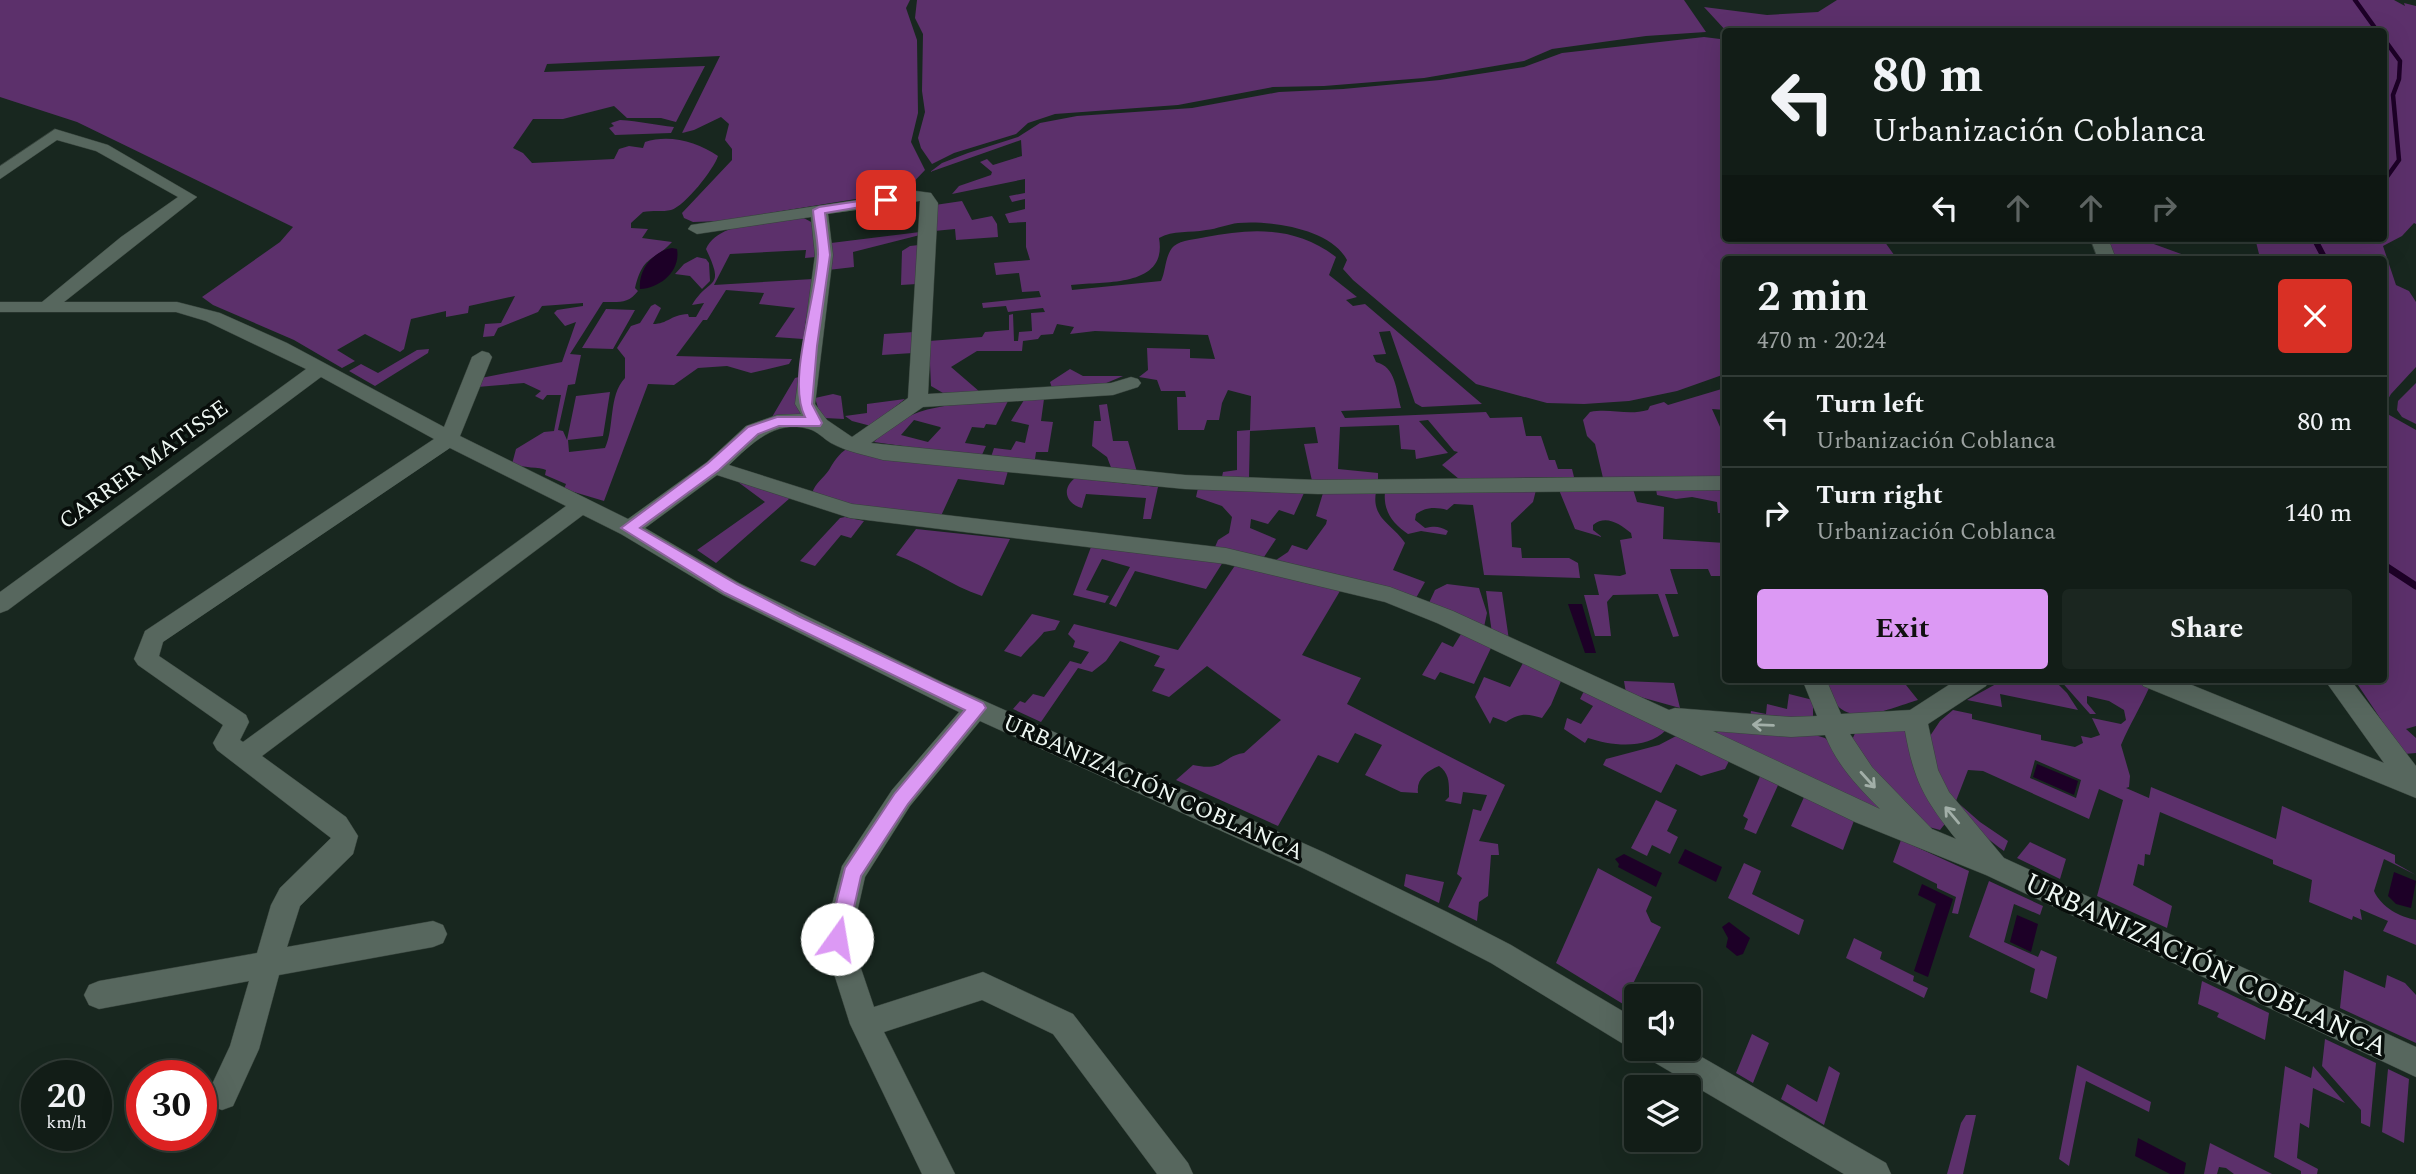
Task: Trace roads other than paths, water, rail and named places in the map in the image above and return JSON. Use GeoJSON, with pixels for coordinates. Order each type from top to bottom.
{"type":"FeatureCollection","features":[{"type":"Feature","properties":{"kind":"street"},"geometry":{"type":"LineString","coordinates":[[0,174],[55,134],[102,148],[189,197],[127,241],[46,307]]}},
{"type":"Feature","properties":{"kind":"street"},"geometry":{"type":"LineString","coordinates":[[697,229],[916,196],[925,197],[930,203],[918,401]]}},
{"type":"Feature","properties":{"kind":"street"},"geometry":{"type":"LineString","coordinates":[[815,423],[805,404],[810,346],[824,255],[819,210]]}},
{"type":"Feature","properties":{"kind":"street","name":"URBANIZACIÓN COBLANCA"},"geometry":{"type":"LineString","coordinates":[[0,307],[177,307],[213,317],[629,528],[789,619],[1342,874],[1501,954],[1624,1028]]}},
{"type":"Feature","properties":{"kind":"street"},"geometry":{"type":"LineString","coordinates":[[222,1095],[244,1049],[285,905],[290,897],[344,846],[345,836],[337,825],[226,743],[237,722],[146,659],[153,637],[449,439],[482,357]]}},
{"type":"Feature","properties":{"kind":"street","name":"CARRER MATISSE"},"geometry":{"type":"LineString","coordinates":[[0,604],[319,369]]}},
{"type":"Feature","properties":{"kind":"street"},"geometry":{"type":"LineString","coordinates":[[854,445],[918,401],[1113,388],[1131,383]]}},
{"type":"Feature","properties":{"kind":"street"},"geometry":{"type":"LineString","coordinates":[[629,528],[713,467],[753,431],[777,422],[796,420],[815,423],[854,445],[883,453],[1185,482],[1308,487],[1722,483]]}},
{"type":"Feature","properties":{"kind":"street","name":"URBANIZACIÓN COBLANCA"},"geometry":{"type":"LineString","coordinates":[[713,467],[850,511],[1226,556],[1390,595],[1445,617],[1821,794],[1996,867],[2416,1062]]}},
{"type":"Feature","properties":{"kind":"street"},"geometry":{"type":"LineString","coordinates":[[243,756],[582,505]]}},
{"type":"Feature","properties":{"kind":"street","name":"URBANIZACIÓN COBLANCA"},"geometry":{"type":"LineString","coordinates":[[1816,683],[1843,748],[1863,775],[1934,843]]}},
{"type":"Feature","properties":{"kind":"street"},"geometry":{"type":"LineString","coordinates":[[1915,720],[1971,683]]}},
{"type":"Feature","properties":{"kind":"street"},"geometry":{"type":"LineString","coordinates":[[2162,683],[2416,786]]}},
{"type":"Feature","properties":{"kind":"street"},"geometry":{"type":"LineString","coordinates":[[2339,683],[2416,786]]}},
{"type":"Feature","properties":{"kind":"street"},"geometry":{"type":"LineString","coordinates":[[939,1174],[864,1024],[837,939],[852,874],[901,798],[977,708]]}},
{"type":"Feature","properties":{"kind":"street","name":"URBANIZACIÓN COBLANCA"},"geometry":{"type":"LineString","coordinates":[[1659,716],[1791,727],[1915,720],[1925,769],[1940,800],[1996,867]]}},
{"type":"Feature","properties":{"kind":"street"},"geometry":{"type":"LineString","coordinates":[[99,995],[433,934]]}},
{"type":"Feature","properties":{"kind":"street"},"geometry":{"type":"LineString","coordinates":[[864,1024],[983,985],[1063,1024],[1177,1174]]}},
{"type":"Feature","properties":{"kind":"street"},"geometry":{"type":"LineString","coordinates":[[1679,1061],[1875,1174]]}},
{"type":"Feature","properties":{"kind":"waterway"},"geometry":{"type":"LineString","coordinates":[[2355,0],[2375,28]]}},
{"type":"Feature","properties":{"kind":"waterway"},"geometry":{"type":"LineString","coordinates":[[2387,43],[2400,61],[2399,79],[2393,95],[2399,160],[2387,177]]}},
{"type":"Feature","properties":{"kind":"waterway"},"geometry":{"type":"LineString","coordinates":[[2316,242],[2323,256]]}},
{"type":"Feature","properties":{"kind":"waterway"},"geometry":{"type":"LineString","coordinates":[[2387,567],[2416,586]]}}]}
